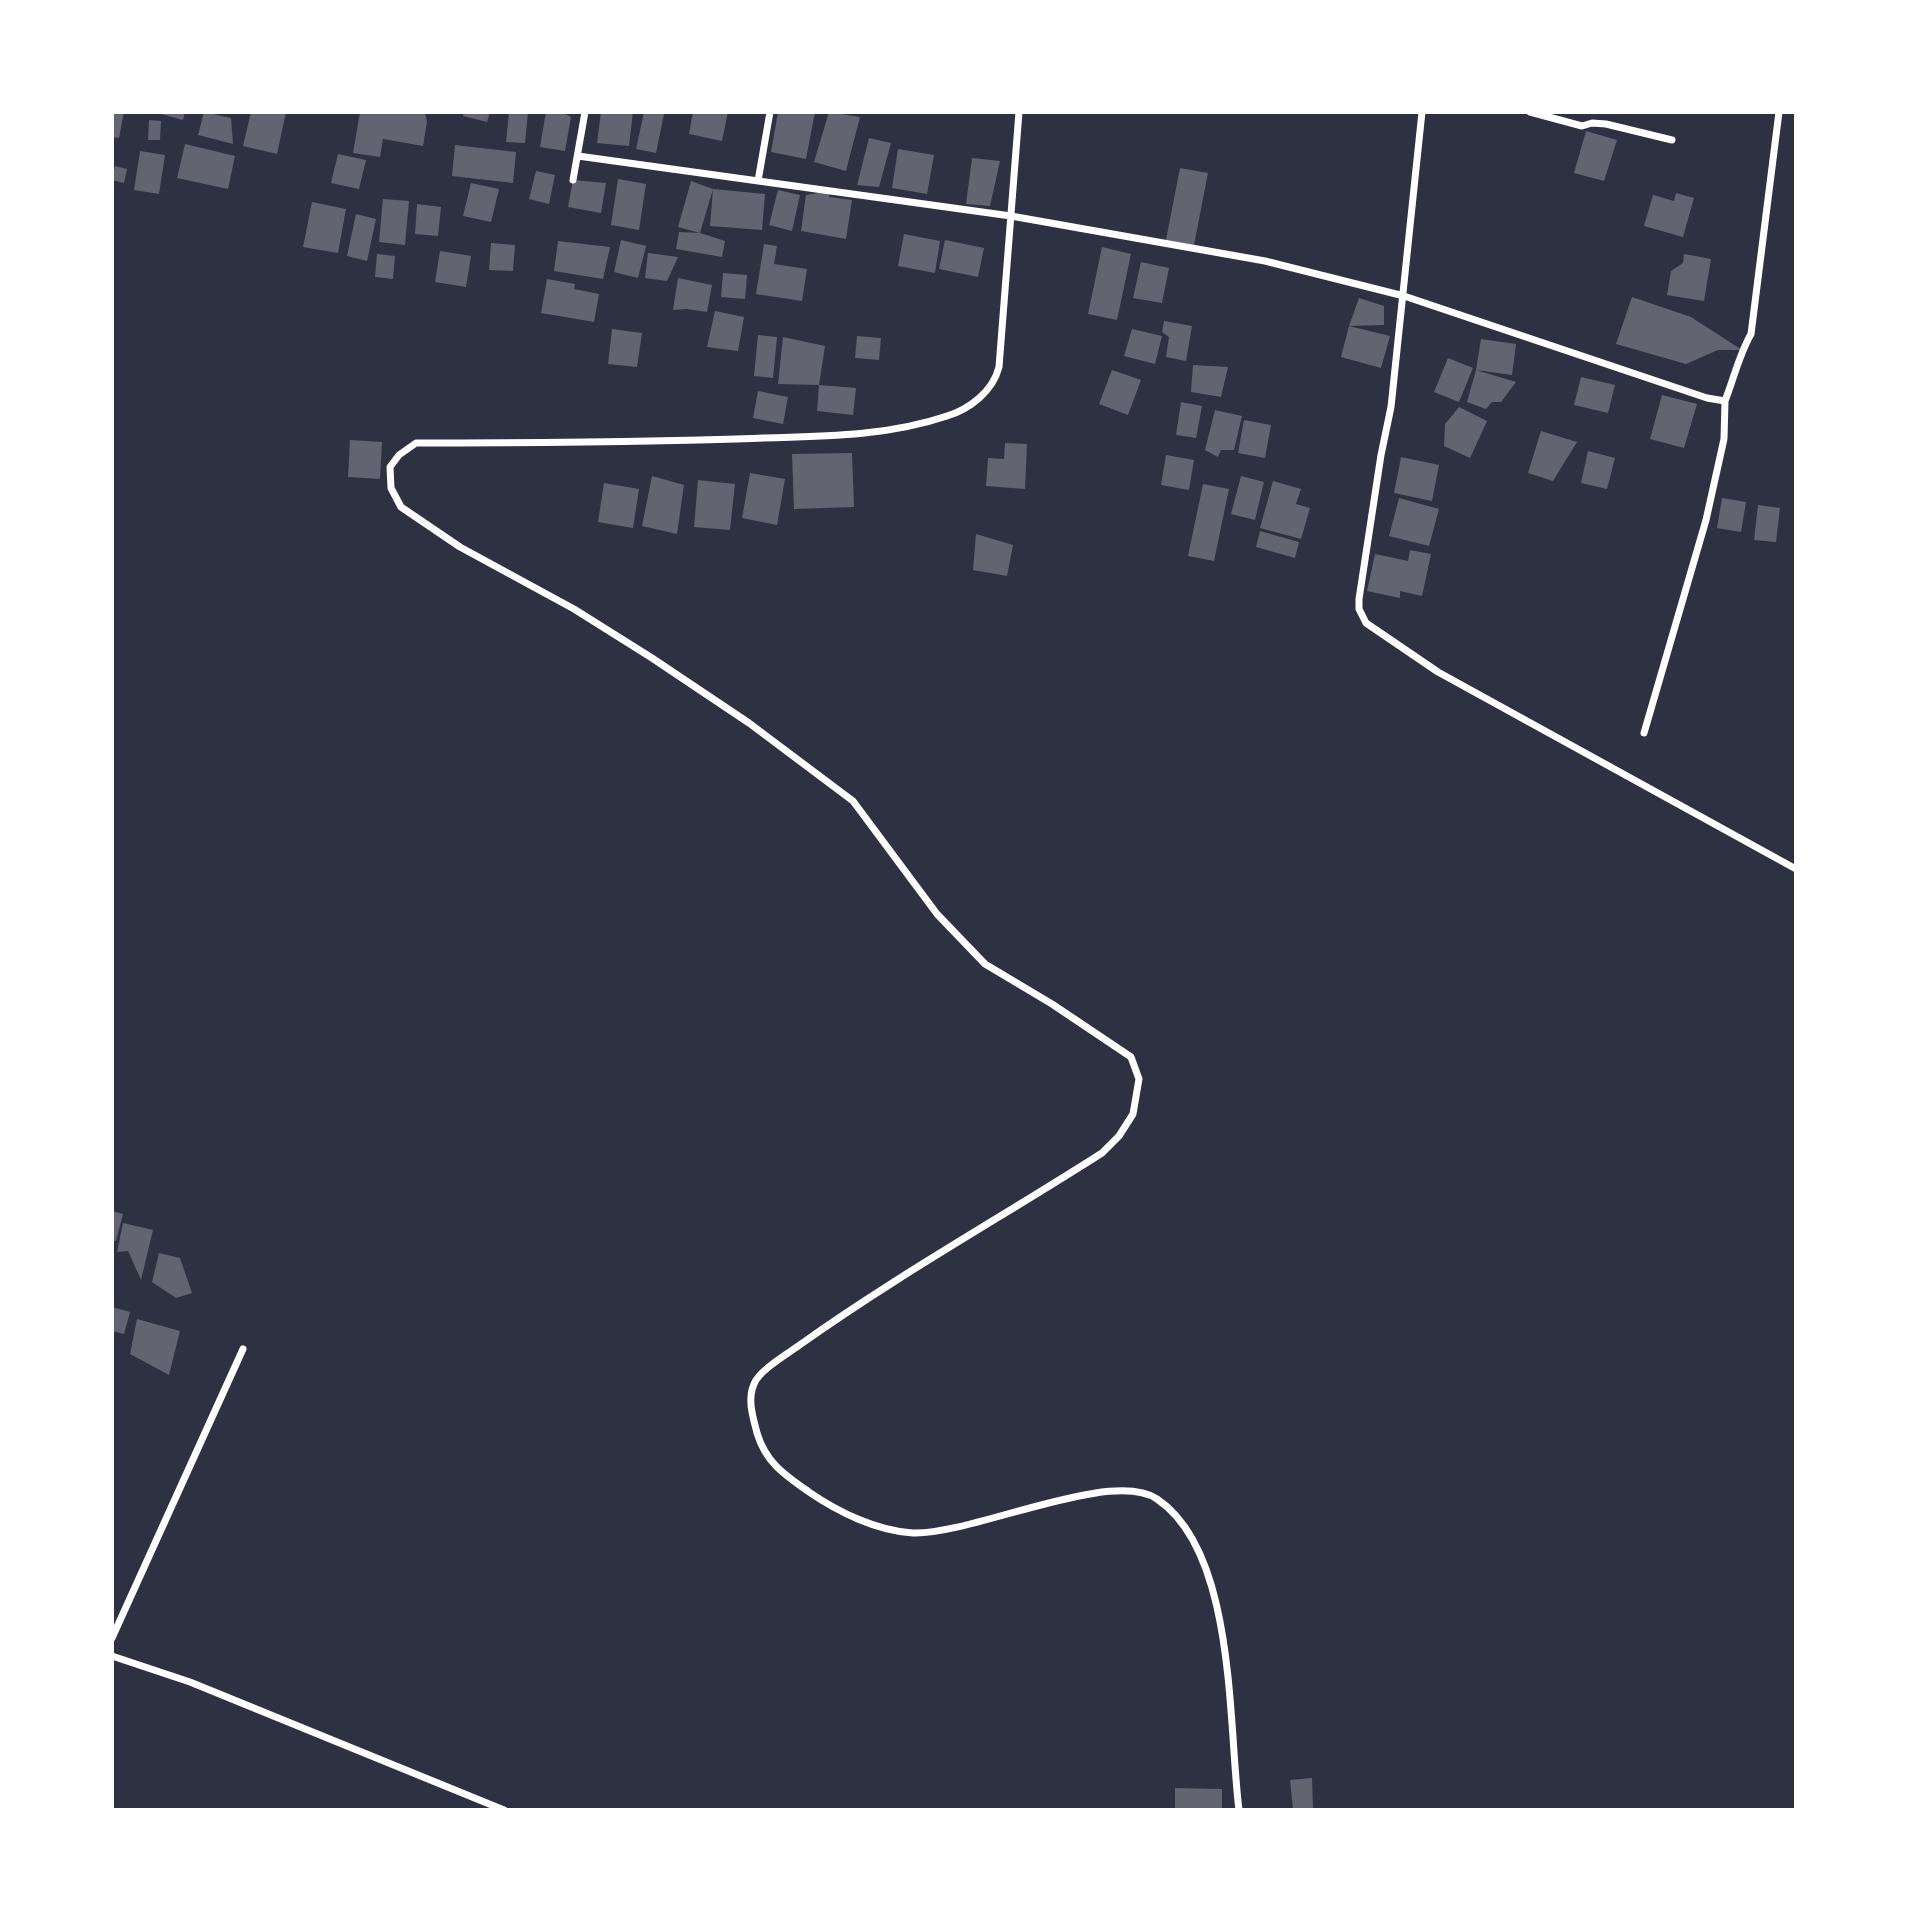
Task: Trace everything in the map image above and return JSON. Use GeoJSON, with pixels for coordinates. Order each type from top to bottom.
{"type":"FeatureCollection","features":[{"type":"Feature","properties":{"kind":"street"},"geometry":{"type":"LineString","coordinates":[[573,180],[585,112]]}},
{"type":"Feature","properties":{"kind":"street"},"geometry":{"type":"LineString","coordinates":[[758,181],[770,112]]}},
{"type":"Feature","properties":{"kind":"street"},"geometry":{"type":"LineString","coordinates":[[1018,112],[999,367],[997,378],[972,404],[948,416],[904,428],[854,435],[604,443],[416,443],[399,455],[390,467],[391,488],[401,508],[460,547],[574,609],[652,658],[749,723],[853,802],[937,914],[985,964],[1052,1004],[1130,1057],[1139,1079],[1133,1115],[1119,1136],[1102,1153],[931,1259],[787,1355],[754,1382],[750,1405],[759,1437],[775,1468],[827,1505],[876,1526],[914,1533],[969,1525],[1036,1506],[1121,1489],[1139,1491],[1155,1498],[1176,1515],[1190,1531],[1221,1619],[1239,1810]]}},
{"type":"Feature","properties":{"kind":"street"},"geometry":{"type":"LineString","coordinates":[[1422,112],[1391,407],[1359,599],[1361,615],[1374,630],[1438,672],[1796,869]]}},
{"type":"Feature","properties":{"kind":"street"},"geometry":{"type":"LineString","coordinates":[[1530,112],[1582,126],[1592,123],[1606,124],[1672,139]]}},
{"type":"Feature","properties":{"kind":"street"},"geometry":{"type":"LineString","coordinates":[[1644,733],[1706,520],[1724,439],[1725,401],[1738,370],[1742,350],[1751,334],[1779,112]]}},
{"type":"Feature","properties":{"kind":"street"},"geometry":{"type":"LineString","coordinates":[[578,156],[1011,216],[1265,261],[1404,296],[1707,398],[1725,401]]}},
{"type":"Feature","properties":{"kind":"street"},"geometry":{"type":"LineString","coordinates":[[112,1638],[243,1349]]}},
{"type":"Feature","properties":{"kind":"street"},"geometry":{"type":"LineString","coordinates":[[112,1656],[190,1682],[504,1810]]}},
{"type":"Feature","properties":{"kind":"building"},"geometry":{"type":"Polygon","coordinates":[[[112,112],[124,112],[119,138],[112,137],[112,112]]]}},
{"type":"Feature","properties":{"kind":"building"},"geometry":{"type":"Polygon","coordinates":[[[161,112],[185,112],[183,120],[161,112]]]}},
{"type":"Feature","properties":{"kind":"building"},"geometry":{"type":"Polygon","coordinates":[[[204,112],[231,118],[233,144],[198,135],[204,112]]]}},
{"type":"Feature","properties":{"kind":"building"},"geometry":{"type":"Polygon","coordinates":[[[251,112],[286,112],[277,154],[243,146],[251,112]]]}},
{"type":"Feature","properties":{"kind":"building"},"geometry":{"type":"Polygon","coordinates":[[[360,112],[425,112],[427,122],[423,146],[383,139],[380,157],[353,153],[360,112]]]}},
{"type":"Feature","properties":{"kind":"building"},"geometry":{"type":"Polygon","coordinates":[[[464,112],[490,112],[487,122],[463,116],[464,112]]]}},
{"type":"Feature","properties":{"kind":"building"},"geometry":{"type":"Polygon","coordinates":[[[509,112],[528,112],[525,143],[506,142],[509,112]]]}},
{"type":"Feature","properties":{"kind":"building"},"geometry":{"type":"Polygon","coordinates":[[[546,112],[562,112],[571,117],[565,151],[540,147],[546,112]]]}},
{"type":"Feature","properties":{"kind":"building"},"geometry":{"type":"Polygon","coordinates":[[[601,112],[633,112],[629,146],[597,143],[601,112]]]}},
{"type":"Feature","properties":{"kind":"building"},"geometry":{"type":"Polygon","coordinates":[[[644,112],[664,114],[656,153],[636,149],[644,112]]]}},
{"type":"Feature","properties":{"kind":"building"},"geometry":{"type":"Polygon","coordinates":[[[693,112],[728,112],[722,141],[689,134],[693,112]]]}},
{"type":"Feature","properties":{"kind":"building"},"geometry":{"type":"Polygon","coordinates":[[[778,112],[815,112],[806,159],[771,152],[778,112]]]}},
{"type":"Feature","properties":{"kind":"building"},"geometry":{"type":"Polygon","coordinates":[[[829,112],[860,117],[846,171],[814,162],[829,112]]]}},
{"type":"Feature","properties":{"kind":"building"},"geometry":{"type":"Polygon","coordinates":[[[149,120],[161,121],[160,140],[148,140],[149,120]]]}},
{"type":"Feature","properties":{"kind":"building"},"geometry":{"type":"Polygon","coordinates":[[[1586,131],[1617,140],[1604,181],[1574,173],[1586,131]]]}},
{"type":"Feature","properties":{"kind":"building"},"geometry":{"type":"Polygon","coordinates":[[[869,138],[891,143],[879,187],[857,185],[869,138]]]}},
{"type":"Feature","properties":{"kind":"building"},"geometry":{"type":"Polygon","coordinates":[[[185,144],[235,156],[228,189],[177,178],[185,144]]]}},
{"type":"Feature","properties":{"kind":"building"},"geometry":{"type":"Polygon","coordinates":[[[455,145],[516,152],[513,183],[452,176],[455,145]]]}},
{"type":"Feature","properties":{"kind":"building"},"geometry":{"type":"Polygon","coordinates":[[[898,149],[934,155],[927,194],[892,188],[898,149]]]}},
{"type":"Feature","properties":{"kind":"building"},"geometry":{"type":"Polygon","coordinates":[[[140,151],[165,155],[159,194],[134,190],[140,151]]]}},
{"type":"Feature","properties":{"kind":"building"},"geometry":{"type":"Polygon","coordinates":[[[338,154],[366,160],[359,189],[331,183],[338,154]]]}},
{"type":"Feature","properties":{"kind":"building"},"geometry":{"type":"Polygon","coordinates":[[[972,158],[1000,161],[990,206],[966,204],[972,158]]]}},
{"type":"Feature","properties":{"kind":"building"},"geometry":{"type":"Polygon","coordinates":[[[115,166],[127,169],[124,183],[112,180],[115,166]]]}},
{"type":"Feature","properties":{"kind":"building"},"geometry":{"type":"Polygon","coordinates":[[[1180,168],[1208,173],[1194,245],[1166,240],[1180,168]]]}},
{"type":"Feature","properties":{"kind":"building"},"geometry":{"type":"Polygon","coordinates":[[[536,171],[555,175],[549,204],[529,199],[536,171]]]}},
{"type":"Feature","properties":{"kind":"building"},"geometry":{"type":"Polygon","coordinates":[[[618,179],[646,184],[639,230],[611,225],[618,179]]]}},
{"type":"Feature","properties":{"kind":"building"},"geometry":{"type":"Polygon","coordinates":[[[573,180],[606,183],[601,213],[568,207],[573,180]]]}},
{"type":"Feature","properties":{"kind":"building"},"geometry":{"type":"Polygon","coordinates":[[[691,181],[713,189],[700,233],[678,227],[691,181]]]}},
{"type":"Feature","properties":{"kind":"building"},"geometry":{"type":"Polygon","coordinates":[[[471,183],[499,189],[491,222],[463,216],[471,183]]]}},
{"type":"Feature","properties":{"kind":"building"},"geometry":{"type":"Polygon","coordinates":[[[713,189],[765,194],[762,230],[710,226],[713,189]]]}},
{"type":"Feature","properties":{"kind":"building"},"geometry":{"type":"Polygon","coordinates":[[[778,190],[800,195],[792,231],[769,225],[778,190]]]}},
{"type":"Feature","properties":{"kind":"building"},"geometry":{"type":"Polygon","coordinates":[[[830,191],[829,197],[852,200],[846,239],[801,231],[806,195],[830,191]]]}},
{"type":"Feature","properties":{"kind":"building"},"geometry":{"type":"Polygon","coordinates":[[[1676,193],[1694,198],[1683,237],[1644,226],[1653,195],[1674,201],[1676,193]]]}},
{"type":"Feature","properties":{"kind":"building"},"geometry":{"type":"Polygon","coordinates":[[[383,199],[409,201],[405,245],[379,242],[383,199]]]}},
{"type":"Feature","properties":{"kind":"building"},"geometry":{"type":"Polygon","coordinates":[[[312,202],[346,209],[338,253],[303,247],[312,202]]]}},
{"type":"Feature","properties":{"kind":"building"},"geometry":{"type":"Polygon","coordinates":[[[417,204],[441,207],[438,236],[415,234],[417,204]]]}},
{"type":"Feature","properties":{"kind":"building"},"geometry":{"type":"Polygon","coordinates":[[[356,214],[376,219],[367,261],[347,256],[356,214]]]}},
{"type":"Feature","properties":{"kind":"building"},"geometry":{"type":"Polygon","coordinates":[[[679,232],[700,233],[725,241],[722,257],[676,249],[679,232]]]}},
{"type":"Feature","properties":{"kind":"building"},"geometry":{"type":"Polygon","coordinates":[[[904,234],[940,241],[935,273],[898,266],[904,234]]]}},
{"type":"Feature","properties":{"kind":"building"},"geometry":{"type":"Polygon","coordinates":[[[621,240],[646,246],[638,278],[614,272],[621,240]]]}},
{"type":"Feature","properties":{"kind":"building"},"geometry":{"type":"Polygon","coordinates":[[[945,240],[984,248],[978,277],[939,269],[945,240]]]}},
{"type":"Feature","properties":{"kind":"building"},"geometry":{"type":"Polygon","coordinates":[[[558,241],[610,247],[603,279],[554,271],[558,241]]]}},
{"type":"Feature","properties":{"kind":"building"},"geometry":{"type":"Polygon","coordinates":[[[491,243],[515,245],[513,271],[489,270],[491,243]]]}},
{"type":"Feature","properties":{"kind":"building"},"geometry":{"type":"Polygon","coordinates":[[[764,244],[777,246],[774,264],[807,269],[802,301],[756,294],[764,244]]]}},
{"type":"Feature","properties":{"kind":"building"},"geometry":{"type":"Polygon","coordinates":[[[1102,247],[1131,254],[1117,320],[1088,314],[1102,247]]]}},
{"type":"Feature","properties":{"kind":"building"},"geometry":{"type":"Polygon","coordinates":[[[440,251],[471,256],[466,287],[435,282],[440,251]]]}},
{"type":"Feature","properties":{"kind":"building"},"geometry":{"type":"Polygon","coordinates":[[[648,253],[678,257],[667,281],[645,278],[648,253]]]}},
{"type":"Feature","properties":{"kind":"building"},"geometry":{"type":"Polygon","coordinates":[[[377,254],[395,256],[393,279],[375,277],[377,254]]]}},
{"type":"Feature","properties":{"kind":"building"},"geometry":{"type":"Polygon","coordinates":[[[1684,254],[1711,259],[1704,301],[1667,295],[1671,271],[1683,263],[1684,254]]]}},
{"type":"Feature","properties":{"kind":"building"},"geometry":{"type":"Polygon","coordinates":[[[1141,262],[1169,268],[1162,303],[1133,298],[1141,262]]]}},
{"type":"Feature","properties":{"kind":"building"},"geometry":{"type":"Polygon","coordinates":[[[723,273],[747,275],[745,299],[721,297],[723,273]]]}},
{"type":"Feature","properties":{"kind":"building"},"geometry":{"type":"Polygon","coordinates":[[[678,278],[712,285],[707,312],[673,310],[678,278]]]}},
{"type":"Feature","properties":{"kind":"building"},"geometry":{"type":"Polygon","coordinates":[[[547,279],[575,284],[574,289],[599,294],[594,322],[541,313],[547,279]]]}},
{"type":"Feature","properties":{"kind":"building"},"geometry":{"type":"Polygon","coordinates":[[[1632,297],[1691,317],[1742,350],[1718,350],[1686,364],[1616,344],[1632,297]]]}},
{"type":"Feature","properties":{"kind":"building"},"geometry":{"type":"Polygon","coordinates":[[[1359,298],[1384,306],[1384,325],[1349,326],[1359,298]]]}},
{"type":"Feature","properties":{"kind":"building"},"geometry":{"type":"Polygon","coordinates":[[[715,311],[744,317],[738,351],[707,347],[715,311]]]}},
{"type":"Feature","properties":{"kind":"building"},"geometry":{"type":"Polygon","coordinates":[[[1164,321],[1192,326],[1186,361],[1166,357],[1169,337],[1162,332],[1164,321]]]}},
{"type":"Feature","properties":{"kind":"building"},"geometry":{"type":"Polygon","coordinates":[[[1349,326],[1390,336],[1381,368],[1341,357],[1349,326]]]}},
{"type":"Feature","properties":{"kind":"building"},"geometry":{"type":"Polygon","coordinates":[[[612,329],[642,333],[637,367],[608,364],[612,329]]]}},
{"type":"Feature","properties":{"kind":"building"},"geometry":{"type":"Polygon","coordinates":[[[1132,329],[1162,336],[1155,364],[1124,356],[1132,329]]]}},
{"type":"Feature","properties":{"kind":"building"},"geometry":{"type":"Polygon","coordinates":[[[758,335],[777,337],[773,378],[754,376],[758,335]]]}},
{"type":"Feature","properties":{"kind":"building"},"geometry":{"type":"Polygon","coordinates":[[[857,336],[881,338],[879,360],[855,358],[857,336]]]}},
{"type":"Feature","properties":{"kind":"building"},"geometry":{"type":"Polygon","coordinates":[[[783,337],[825,346],[819,385],[778,384],[783,337]]]}},
{"type":"Feature","properties":{"kind":"building"},"geometry":{"type":"Polygon","coordinates":[[[1481,339],[1516,344],[1512,375],[1476,370],[1481,339]]]}},
{"type":"Feature","properties":{"kind":"building"},"geometry":{"type":"Polygon","coordinates":[[[1448,358],[1473,368],[1459,402],[1434,392],[1448,358]]]}},
{"type":"Feature","properties":{"kind":"building"},"geometry":{"type":"Polygon","coordinates":[[[1193,365],[1228,367],[1221,397],[1191,392],[1193,365]]]}},
{"type":"Feature","properties":{"kind":"building"},"geometry":{"type":"Polygon","coordinates":[[[1112,370],[1141,380],[1128,415],[1099,404],[1112,370]]]}},
{"type":"Feature","properties":{"kind":"building"},"geometry":{"type":"Polygon","coordinates":[[[1476,370],[1516,382],[1501,402],[1492,402],[1486,409],[1467,402],[1476,370]]]}},
{"type":"Feature","properties":{"kind":"building"},"geometry":{"type":"Polygon","coordinates":[[[1581,377],[1615,385],[1608,413],[1574,405],[1581,377]]]}},
{"type":"Feature","properties":{"kind":"building"},"geometry":{"type":"Polygon","coordinates":[[[819,385],[856,388],[853,415],[817,411],[819,385]]]}},
{"type":"Feature","properties":{"kind":"building"},"geometry":{"type":"Polygon","coordinates":[[[758,391],[788,397],[783,424],[753,418],[758,391]]]}},
{"type":"Feature","properties":{"kind":"building"},"geometry":{"type":"Polygon","coordinates":[[[1662,395],[1697,404],[1684,448],[1650,439],[1662,395]]]}},
{"type":"Feature","properties":{"kind":"building"},"geometry":{"type":"Polygon","coordinates":[[[1181,402],[1202,406],[1196,438],[1176,435],[1181,402]]]}},
{"type":"Feature","properties":{"kind":"building"},"geometry":{"type":"Polygon","coordinates":[[[1459,407],[1487,421],[1470,458],[1444,446],[1445,424],[1459,407]]]}},
{"type":"Feature","properties":{"kind":"building"},"geometry":{"type":"Polygon","coordinates":[[[1215,410],[1242,416],[1234,450],[1221,450],[1218,457],[1205,450],[1215,410]]]}},
{"type":"Feature","properties":{"kind":"building"},"geometry":{"type":"Polygon","coordinates":[[[1244,420],[1271,425],[1265,458],[1238,453],[1244,420]]]}},
{"type":"Feature","properties":{"kind":"building"},"geometry":{"type":"Polygon","coordinates":[[[1541,431],[1577,442],[1553,481],[1528,473],[1541,431]]]}},
{"type":"Feature","properties":{"kind":"building"},"geometry":{"type":"Polygon","coordinates":[[[350,440],[382,442],[380,479],[348,477],[350,440]]]}},
{"type":"Feature","properties":{"kind":"building"},"geometry":{"type":"Polygon","coordinates":[[[1005,443],[1027,444],[1025,489],[986,486],[988,458],[1004,459],[1005,443]]]}},
{"type":"Feature","properties":{"kind":"building"},"geometry":{"type":"Polygon","coordinates":[[[1588,451],[1615,458],[1607,489],[1581,483],[1588,451]]]}},
{"type":"Feature","properties":{"kind":"building"},"geometry":{"type":"Polygon","coordinates":[[[852,453],[854,507],[794,509],[792,454],[852,453]]]}},
{"type":"Feature","properties":{"kind":"building"},"geometry":{"type":"Polygon","coordinates":[[[1166,455],[1194,460],[1189,490],[1161,485],[1166,455]]]}},
{"type":"Feature","properties":{"kind":"building"},"geometry":{"type":"Polygon","coordinates":[[[1401,457],[1439,465],[1432,501],[1394,493],[1401,457]]]}},
{"type":"Feature","properties":{"kind":"building"},"geometry":{"type":"Polygon","coordinates":[[[750,473],[785,479],[777,525],[742,518],[750,473]]]}},
{"type":"Feature","properties":{"kind":"building"},"geometry":{"type":"Polygon","coordinates":[[[652,476],[684,485],[677,534],[642,526],[652,476]]]}},
{"type":"Feature","properties":{"kind":"building"},"geometry":{"type":"Polygon","coordinates":[[[1241,476],[1264,482],[1255,520],[1231,514],[1241,476]]]}},
{"type":"Feature","properties":{"kind":"building"},"geometry":{"type":"Polygon","coordinates":[[[698,480],[735,484],[730,530],[694,527],[698,480]]]}},
{"type":"Feature","properties":{"kind":"building"},"geometry":{"type":"Polygon","coordinates":[[[1273,481],[1301,489],[1296,504],[1310,508],[1301,539],[1260,528],[1273,481]]]}},
{"type":"Feature","properties":{"kind":"building"},"geometry":{"type":"Polygon","coordinates":[[[604,483],[639,489],[633,528],[598,522],[604,483]]]}},
{"type":"Feature","properties":{"kind":"building"},"geometry":{"type":"Polygon","coordinates":[[[1203,484],[1229,489],[1214,561],[1188,556],[1203,484]]]}},
{"type":"Feature","properties":{"kind":"building"},"geometry":{"type":"Polygon","coordinates":[[[1399,498],[1439,509],[1429,546],[1389,536],[1399,498]]]}},
{"type":"Feature","properties":{"kind":"building"},"geometry":{"type":"Polygon","coordinates":[[[1722,498],[1746,502],[1741,532],[1717,528],[1722,498]]]}},
{"type":"Feature","properties":{"kind":"building"},"geometry":{"type":"Polygon","coordinates":[[[1758,505],[1780,508],[1776,542],[1754,540],[1758,505]]]}},
{"type":"Feature","properties":{"kind":"building"},"geometry":{"type":"Polygon","coordinates":[[[1260,531],[1299,542],[1295,558],[1256,547],[1260,531]]]}},
{"type":"Feature","properties":{"kind":"building"},"geometry":{"type":"Polygon","coordinates":[[[976,534],[1013,545],[1007,576],[973,570],[976,534]]]}},
{"type":"Feature","properties":{"kind":"building"},"geometry":{"type":"Polygon","coordinates":[[[1410,550],[1431,554],[1422,596],[1400,591],[1400,598],[1367,591],[1375,554],[1408,561],[1410,550]]]}},
{"type":"Feature","properties":{"kind":"building"},"geometry":{"type":"Polygon","coordinates":[[[112,1211],[123,1214],[116,1241],[112,1240],[112,1211]]]}},
{"type":"Feature","properties":{"kind":"building"},"geometry":{"type":"Polygon","coordinates":[[[123,1223],[153,1230],[141,1280],[128,1251],[117,1252],[123,1223]]]}},
{"type":"Feature","properties":{"kind":"building"},"geometry":{"type":"Polygon","coordinates":[[[159,1253],[180,1258],[192,1293],[176,1298],[152,1282],[159,1253]]]}},
{"type":"Feature","properties":{"kind":"building"},"geometry":{"type":"Polygon","coordinates":[[[112,1307],[130,1312],[124,1334],[112,1331],[112,1307]]]}},
{"type":"Feature","properties":{"kind":"building"},"geometry":{"type":"Polygon","coordinates":[[[137,1319],[180,1331],[169,1375],[130,1354],[137,1319]]]}},
{"type":"Feature","properties":{"kind":"building"},"geometry":{"type":"Polygon","coordinates":[[[1312,1778],[1313,1808],[1293,1809],[1290,1780],[1312,1778]]]}},
{"type":"Feature","properties":{"kind":"building"},"geometry":{"type":"Polygon","coordinates":[[[1175,1788],[1222,1789],[1222,1810],[1175,1810],[1175,1788]]]}}]}
